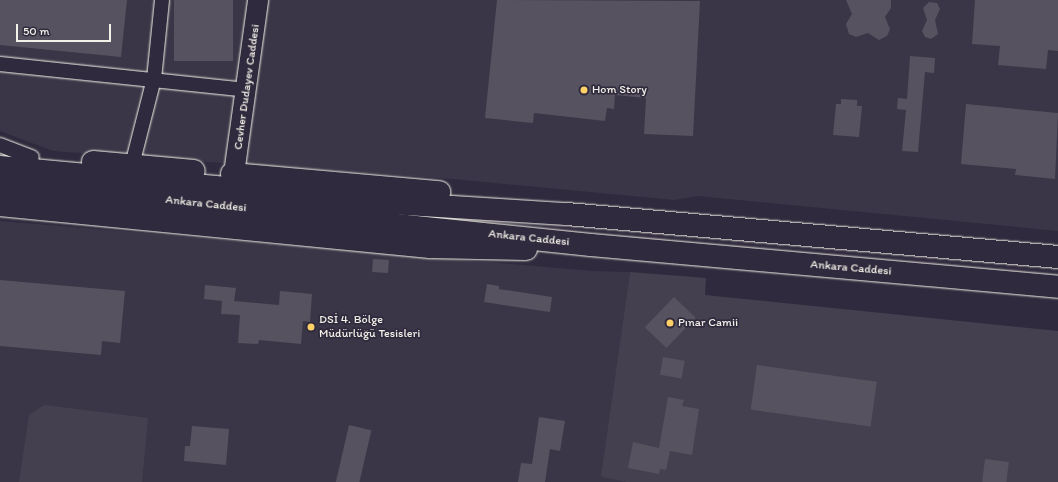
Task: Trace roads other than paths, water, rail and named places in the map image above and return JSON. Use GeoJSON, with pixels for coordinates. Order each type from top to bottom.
{"type":"FeatureCollection","features":[{"type":"Feature","properties":{"kind":"main road"},"geometry":{"type":"LineString","coordinates":[[0,154],[426,191],[567,214]]}},
{"type":"Feature","properties":{"kind":"main road","name":"Ankara Caddesi"},"geometry":{"type":"LineString","coordinates":[[0,167],[374,202],[567,214],[1058,257]]}},
{"type":"Feature","properties":{"kind":"main road","name":"Ankara Caddesi"},"geometry":{"type":"LineString","coordinates":[[0,184],[591,245],[1058,287]]}},
{"type":"Feature","properties":{"kind":"main road"},"geometry":{"type":"LineString","coordinates":[[0,205],[430,247],[508,251],[591,245]]}},
{"type":"Feature","properties":{"kind":"street"},"geometry":{"type":"LineString","coordinates":[[132,166],[154,79],[162,0]]}},
{"type":"Feature","properties":{"kind":"street","name":"Cevher Dudayev Caddesi"},"geometry":{"type":"LineString","coordinates":[[234,174],[247,90],[258,0]]}},
{"type":"Feature","properties":{"kind":"street"},"geometry":{"type":"LineString","coordinates":[[0,64],[154,79],[247,90]]}},
{"type":"Feature","properties":{"kind":"street"},"geometry":{"type":"LineString","coordinates":[[0,145],[32,157]]}},
{"type":"Feature","properties":{"kind":"place","name":"Hom Story"},"geometry":{"type":"Point","coordinates":[584,90]}},
{"type":"Feature","properties":{"kind":"place","name":"Pınar Camii"},"geometry":{"type":"Point","coordinates":[670,323]}},
{"type":"Feature","properties":{"kind":"place","name":"DSİ 4. Bölge Müdürlüğü Tesisleri"},"geometry":{"type":"Point","coordinates":[311,327]}}]}
